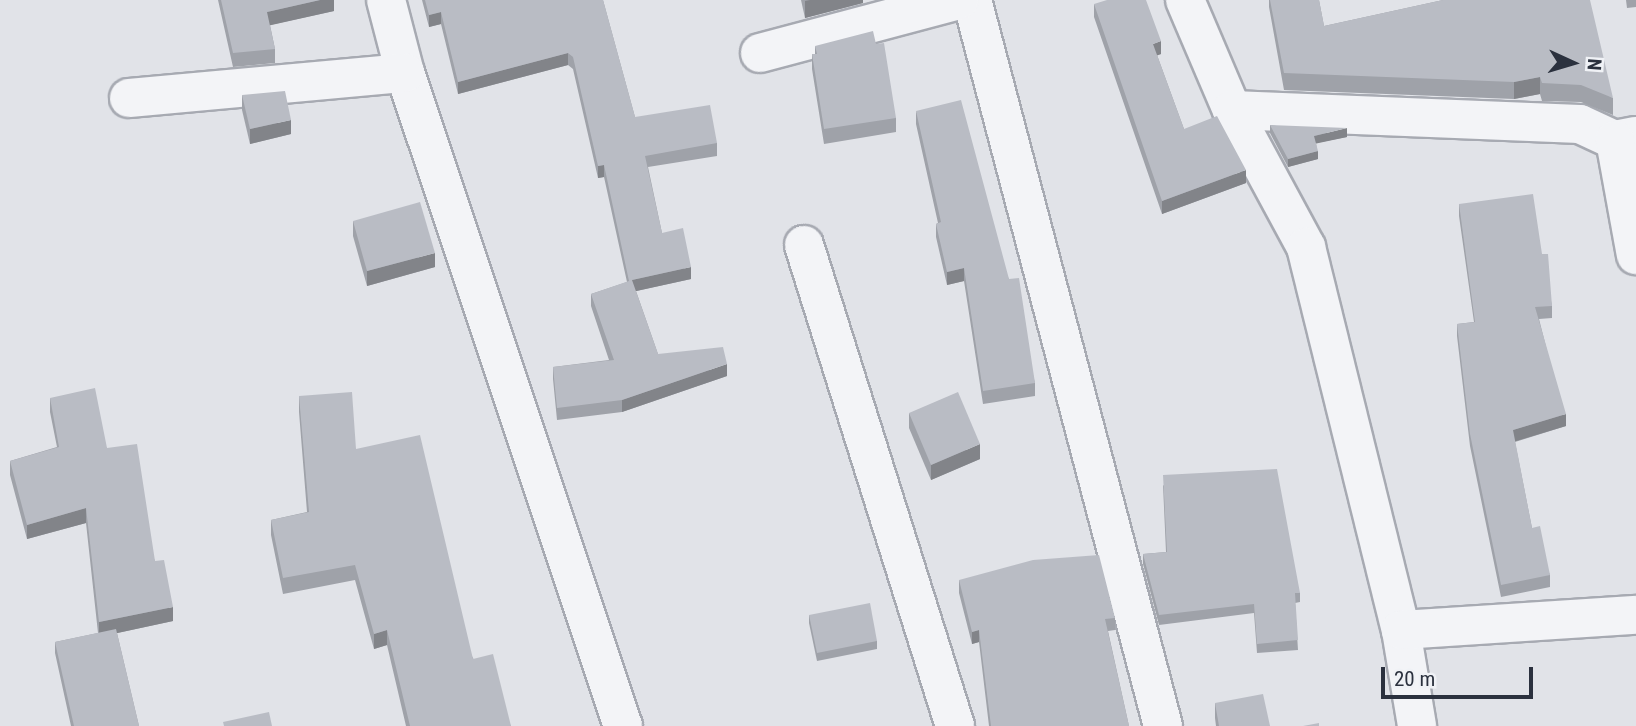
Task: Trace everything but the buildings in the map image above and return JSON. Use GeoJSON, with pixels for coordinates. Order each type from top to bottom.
{"type":"FeatureCollection","features":[{"type":"Feature","properties":{"kind":"street"},"geometry":{"type":"LineString","coordinates":[[386,0],[405,73],[623,726]]}},
{"type":"Feature","properties":{"kind":"street"},"geometry":{"type":"LineString","coordinates":[[760,53],[959,0]]}},
{"type":"Feature","properties":{"kind":"street"},"geometry":{"type":"LineString","coordinates":[[972,0],[1163,726]]}},
{"type":"Feature","properties":{"kind":"street"},"geometry":{"type":"LineString","coordinates":[[1185,0],[1232,110],[1306,247],[1401,630],[1417,726]]}},
{"type":"Feature","properties":{"kind":"street"},"geometry":{"type":"LineString","coordinates":[[129,98],[405,73]]}},
{"type":"Feature","properties":{"kind":"street"},"geometry":{"type":"LineString","coordinates":[[1232,110],[1580,124],[1625,138],[1636,255]]}},
{"type":"Feature","properties":{"kind":"street"},"geometry":{"type":"LineString","coordinates":[[803,245],[955,726]]}},
{"type":"Feature","properties":{"kind":"street"},"geometry":{"type":"LineString","coordinates":[[1401,630],[1636,615]]}}]}
